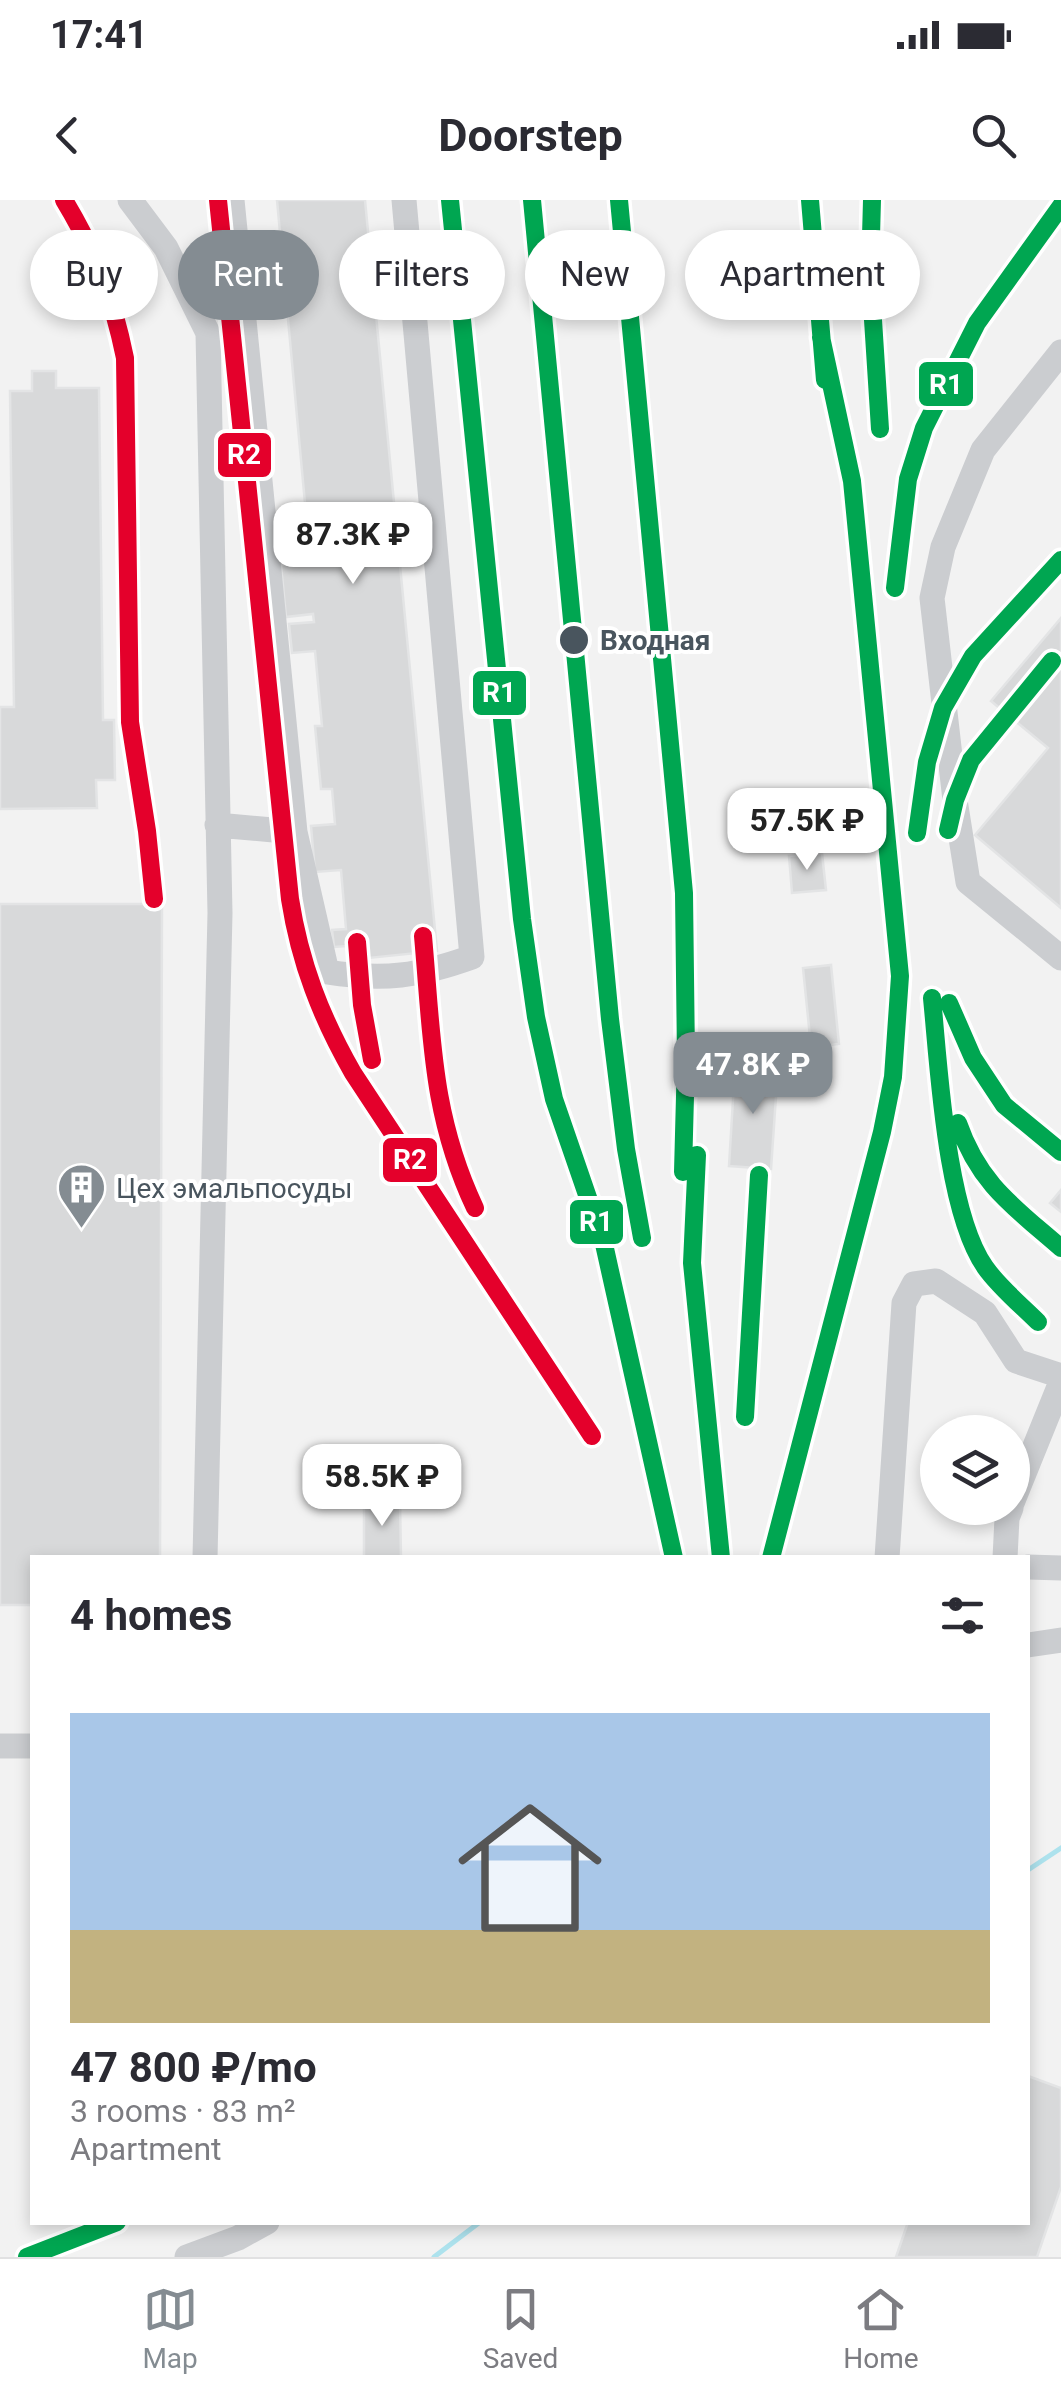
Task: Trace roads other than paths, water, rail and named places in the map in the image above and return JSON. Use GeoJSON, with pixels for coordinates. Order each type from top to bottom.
{"type":"FeatureCollection","features":[{"type":"Feature","properties":{"kind":"lane"},"geometry":{"type":"LineString","coordinates":[[130,200],[166,248],[208,333],[219,1044],[205,1555]]}},
{"type":"Feature","properties":{"kind":"lane"},"geometry":{"type":"LineString","coordinates":[[232,200],[294,832],[327,972],[360,977],[426,973],[472,956],[404,200]]}},
{"type":"Feature","properties":{"kind":"lane"},"geometry":{"type":"LineString","coordinates":[[1061,352],[982,450],[943,546],[932,598],[954,800],[968,882],[1061,958]]}},
{"type":"Feature","properties":{"kind":"lane"},"geometry":{"type":"LineString","coordinates":[[217,826],[294,832]]}},
{"type":"Feature","properties":{"kind":"lane"},"geometry":{"type":"LineString","coordinates":[[888,1555],[904,1303],[914,1284],[936,1282],[985,1313],[1016,1362],[1061,1378],[1030,1458]]}},
{"type":"Feature","properties":{"kind":"lane"},"geometry":{"type":"LineString","coordinates":[[1005,1555],[1007,1525]]}},
{"type":"Feature","properties":{"kind":"lane"},"geometry":{"type":"LineString","coordinates":[[1030,1567],[1061,1568]]}},
{"type":"Feature","properties":{"kind":"lane"},"geometry":{"type":"LineString","coordinates":[[1030,1645],[1061,1640]]}},
{"type":"Feature","properties":{"kind":"lane"},"geometry":{"type":"LineString","coordinates":[[0,1746],[30,1746]]}},
{"type":"Feature","properties":{"kind":"lane"},"geometry":{"type":"LineString","coordinates":[[187,2257],[262,2225]]}},
{"type":"Feature","properties":{"kind":"waterway"},"geometry":{"type":"LineString","coordinates":[[1030,1869],[1061,1848]]}},
{"type":"Feature","properties":{"kind":"waterway"},"geometry":{"type":"LineString","coordinates":[[434,2257],[476,2225]]}},
{"type":"Feature","properties":{"kind":"place","name":"Входная"},"geometry":{"type":"Point","coordinates":[574,640]}},
{"type":"Feature","properties":{"kind":"place","name":"Цех эмальпосуды"},"geometry":{"type":"Point","coordinates":[81,1230]}}]}
